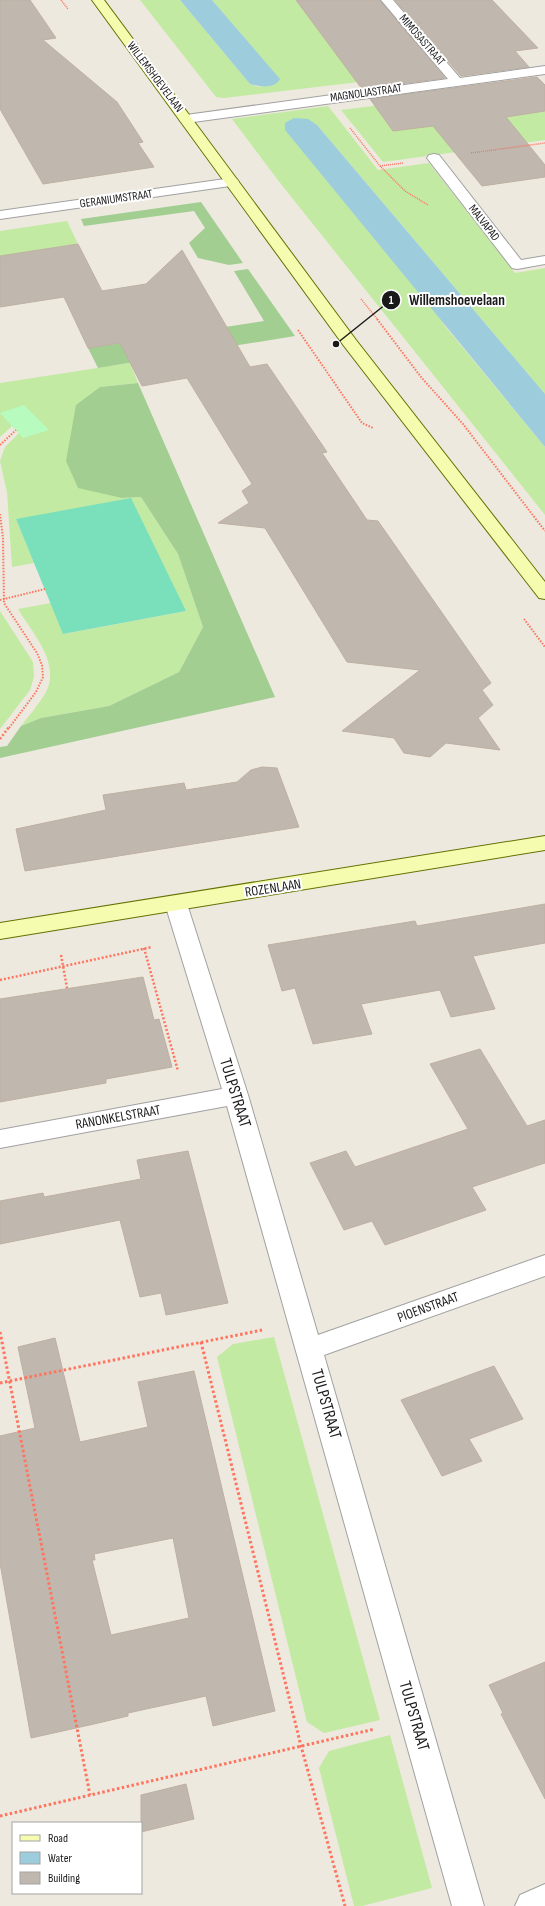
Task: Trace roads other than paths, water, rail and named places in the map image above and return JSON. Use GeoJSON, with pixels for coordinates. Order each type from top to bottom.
{"type":"FeatureCollection","features":[{"type":"Feature","properties":{"kind":"street","name":"WILLEMSHOEVELAAN"},"geometry":{"type":"LineString","coordinates":[[98,0],[350,343],[545,594]]}},
{"type":"Feature","properties":{"kind":"street","name":"MIMOSASTRAAT"},"geometry":{"type":"LineString","coordinates":[[387,0],[456,81]]}},
{"type":"Feature","properties":{"kind":"street","name":"MAGNOLIASTRAAT"},"geometry":{"type":"LineString","coordinates":[[186,119],[545,70]]}},
{"type":"Feature","properties":{"kind":"street","name":"MALVAPAD"},"geometry":{"type":"LineString","coordinates":[[434,158],[517,265],[545,260]]}},
{"type":"Feature","properties":{"kind":"street","name":"GERANIUMSTRAAT"},"geometry":{"type":"LineString","coordinates":[[0,215],[232,182]]}},
{"type":"Feature","properties":{"kind":"street","name":"ROZENLAAN"},"geometry":{"type":"LineString","coordinates":[[0,931],[176,904],[545,843]]}},
{"type":"Feature","properties":{"kind":"street","name":"TULPSTRAAT"},"geometry":{"type":"LineString","coordinates":[[176,904],[236,1095],[310,1349],[468,1906]]}},
{"type":"Feature","properties":{"kind":"street","name":"RANONKELSTRAAT"},"geometry":{"type":"LineString","coordinates":[[0,1138],[236,1095]]}},
{"type":"Feature","properties":{"kind":"street","name":"PIOENSTRAAT"},"geometry":{"type":"LineString","coordinates":[[310,1349],[545,1265]]}},
{"type":"Feature","properties":{"kind":"street"},"geometry":{"type":"LineString","coordinates":[[531,1906],[545,1900]]}},
{"type":"Feature","properties":{"kind":"water"},"geometry":{"type":"Polygon","coordinates":[[[180,0],[212,0],[280,79],[274,85],[270,86],[250,84],[180,0]]]}},
{"type":"Feature","properties":{"kind":"water"},"geometry":{"type":"Polygon","coordinates":[[[294,118],[308,119],[317,125],[545,394],[545,447],[285,130],[285,123],[294,118]]]}},
{"type":"Feature","properties":{"kind":"place","name":"Willemshoevelaan"},"geometry":{"type":"Point","coordinates":[336,344]}}]}
